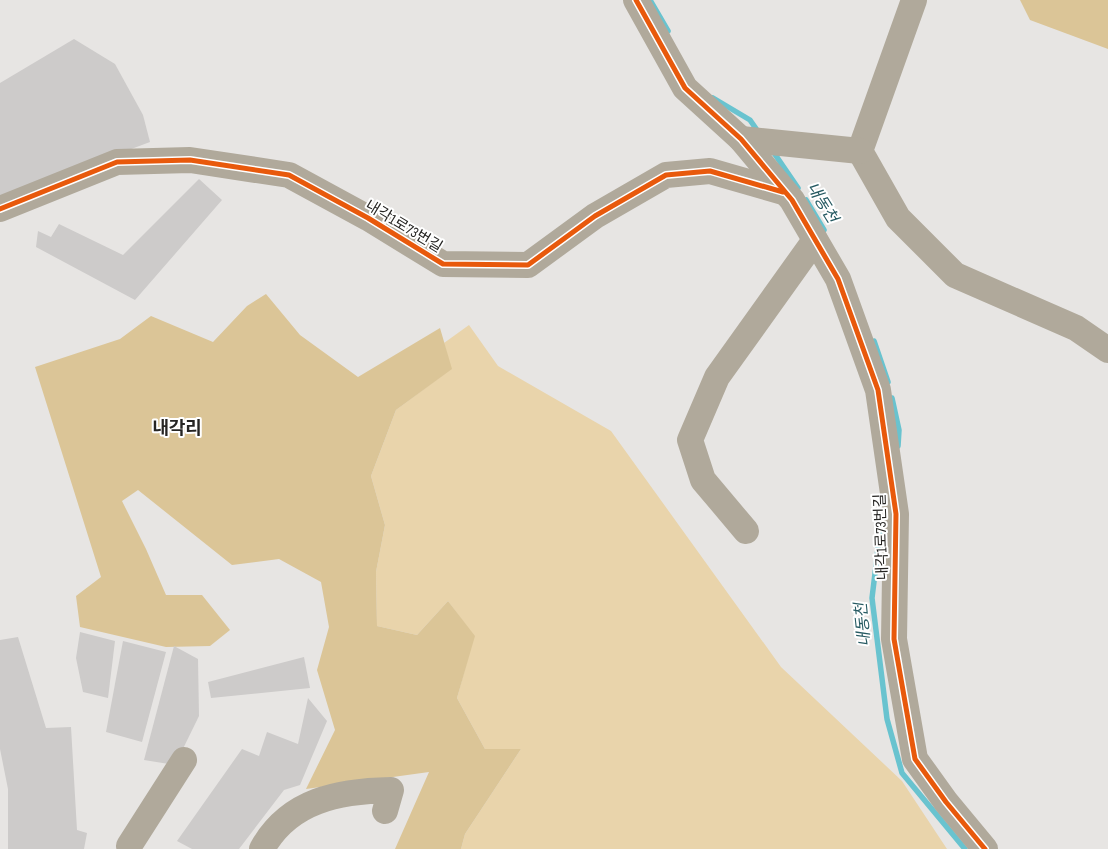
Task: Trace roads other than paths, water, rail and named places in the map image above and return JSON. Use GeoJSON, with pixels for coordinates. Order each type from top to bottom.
{"type":"FeatureCollection","features":[{"type":"Feature","properties":{"kind":"street","name":"내각1로73번길"},"geometry":{"type":"LineString","coordinates":[[636,0],[684,88],[746,140],[792,200],[838,279],[878,390],[896,514],[894,639],[915,760],[946,802],[985,849]]}},
{"type":"Feature","properties":{"kind":"street"},"geometry":{"type":"LineString","coordinates":[[914,0],[860,151],[898,218],[955,275],[1076,328],[1108,350]]}},
{"type":"Feature","properties":{"kind":"street"},"geometry":{"type":"LineString","coordinates":[[746,140],[860,151]]}},
{"type":"Feature","properties":{"kind":"street","name":"내각1로73번길"},"geometry":{"type":"LineString","coordinates":[[0,209],[117,162],[190,160],[289,175],[368,218],[443,264],[528,265],[595,216],[666,175],[710,171],[784,192]]}},
{"type":"Feature","properties":{"kind":"street"},"geometry":{"type":"LineString","coordinates":[[746,532],[703,480],[690,440],[717,376],[815,240]]}},
{"type":"Feature","properties":{"kind":"street"},"geometry":{"type":"LineString","coordinates":[[129,848],[184,760]]}},
{"type":"Feature","properties":{"kind":"street"},"geometry":{"type":"LineString","coordinates":[[262,849],[270,834],[290,814],[318,801],[356,791],[391,790],[385,811]]}},
{"type":"Feature","properties":{"kind":"waterway","name":"내동천"},"geometry":{"type":"LineString","coordinates":[[650,0],[668,31]]}},
{"type":"Feature","properties":{"kind":"waterway","name":"내동천"},"geometry":{"type":"LineString","coordinates":[[713,98],[750,120],[759,133]]}},
{"type":"Feature","properties":{"kind":"waterway","name":"내동천"},"geometry":{"type":"LineString","coordinates":[[772,150],[798,188]]}},
{"type":"Feature","properties":{"kind":"waterway","name":"내동천"},"geometry":{"type":"LineString","coordinates":[[806,200],[824,230]]}},
{"type":"Feature","properties":{"kind":"waterway","name":"내동천"},"geometry":{"type":"LineString","coordinates":[[874,341],[888,382]]}},
{"type":"Feature","properties":{"kind":"waterway","name":"내동천"},"geometry":{"type":"LineString","coordinates":[[892,398],[899,430],[898,446]]}},
{"type":"Feature","properties":{"kind":"waterway","name":"내동천"},"geometry":{"type":"LineString","coordinates":[[881,524],[872,598],[887,719],[902,773],[965,849]]}},
{"type":"Feature","properties":{"kind":"district","name":"내각리"},"geometry":{"type":"Point","coordinates":[177,428]}}]}
